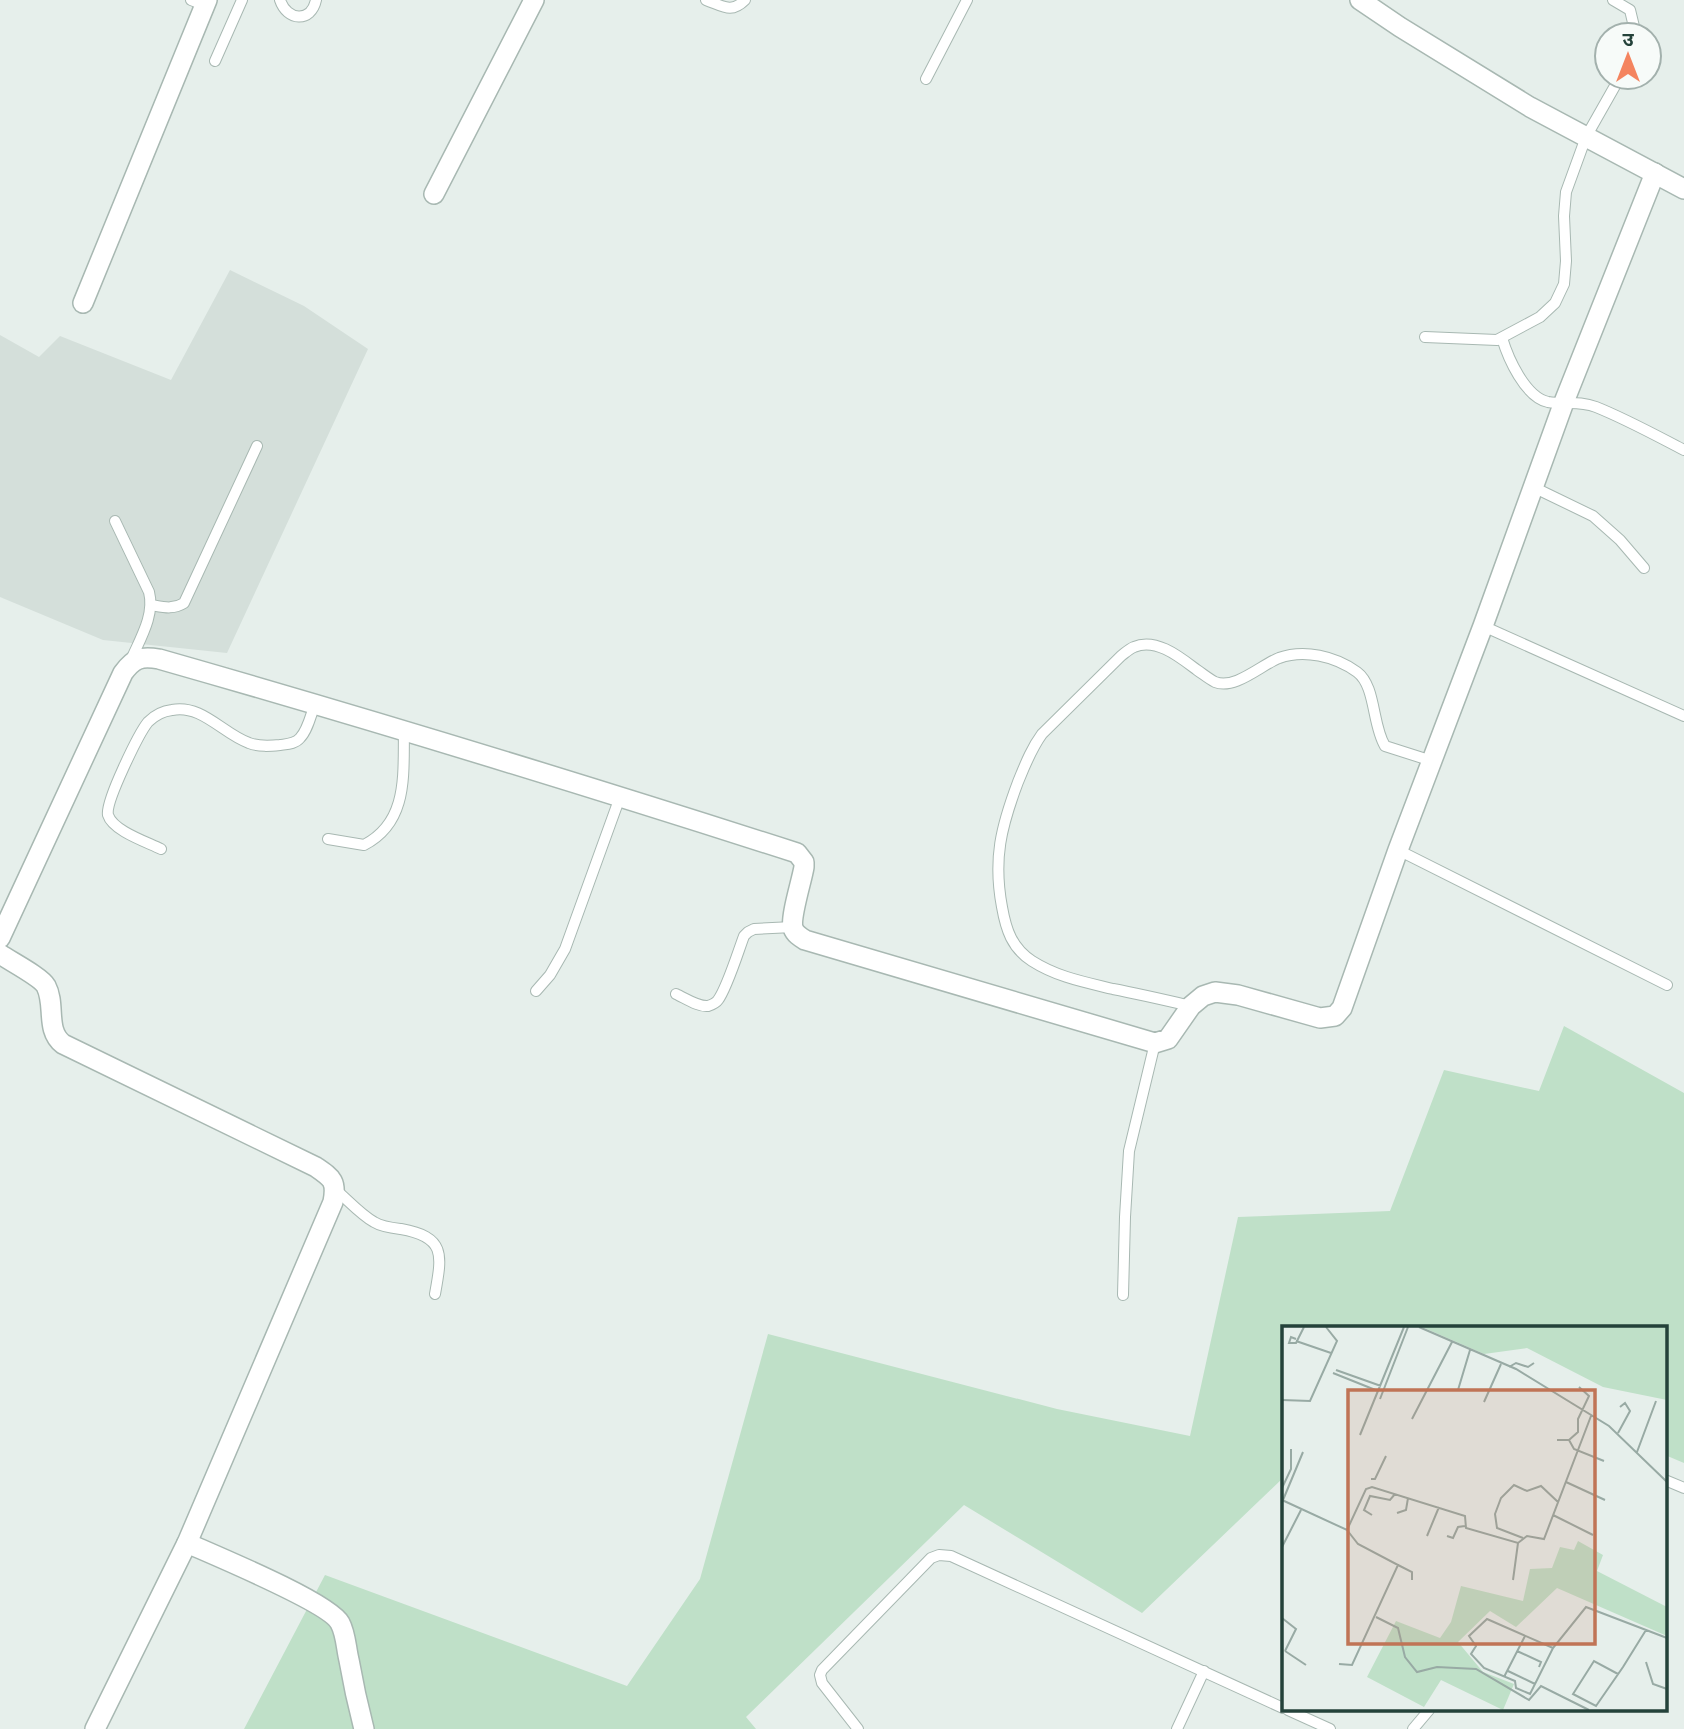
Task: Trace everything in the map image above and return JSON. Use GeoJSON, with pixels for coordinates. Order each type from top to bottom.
{"type":"FeatureCollection","features":[{"type":"Feature","properties":{"kind":"street"},"geometry":{"type":"LineString","coordinates":[[435,194],[534,0]]}},
{"type":"Feature","properties":{"kind":"street"},"geometry":{"type":"LineString","coordinates":[[1360,0],[1530,107],[1684,189]]}},
{"type":"Feature","properties":{"kind":"street"},"geometry":{"type":"LineString","coordinates":[[83,303],[201,2]]}},
{"type":"Feature","properties":{"kind":"street"},"geometry":{"type":"LineString","coordinates":[[0,938],[123,673],[130,664],[140,658],[159,659],[315,703],[797,853],[802,858],[804,867],[793,927],[798,936],[805,940],[1155,1043],[1168,1040],[1191,1006],[1209,993],[1223,992],[1320,1018],[1335,1016],[1342,1008],[1564,401],[1655,173]]}},
{"type":"Feature","properties":{"kind":"street"},"geometry":{"type":"LineString","coordinates":[[0,954],[45,984],[54,1033],[63,1044],[316,1167],[330,1176],[335,1190],[333,1202],[187,1543],[95,1729]]}},
{"type":"Feature","properties":{"kind":"street"},"geometry":{"type":"LineString","coordinates":[[187,1543],[282,1586],[328,1610],[338,1619],[345,1638],[364,1729]]}},
{"type":"Feature","properties":{"kind":"lane"},"geometry":{"type":"LineString","coordinates":[[215,61],[242,0]]}},
{"type":"Feature","properties":{"kind":"lane"},"geometry":{"type":"LineString","coordinates":[[280,0],[287,12],[300,17],[312,10],[316,0]]}},
{"type":"Feature","properties":{"kind":"lane"},"geometry":{"type":"LineString","coordinates":[[706,0],[735,8],[745,0]]}},
{"type":"Feature","properties":{"kind":"lane"},"geometry":{"type":"LineString","coordinates":[[926,79],[967,0]]}},
{"type":"Feature","properties":{"kind":"lane"},"geometry":{"type":"LineString","coordinates":[[1613,0],[1630,10],[1633,21]]}},
{"type":"Feature","properties":{"kind":"lane"},"geometry":{"type":"LineString","coordinates":[[1425,337],[1489,340],[1502,338],[1541,317],[1555,303],[1564,284],[1566,192],[1587,137],[1612,91]]}},
{"type":"Feature","properties":{"kind":"lane"},"geometry":{"type":"LineString","coordinates":[[1502,338],[1517,373],[1536,396],[1546,401],[1578,402],[1596,407],[1684,450]]}},
{"type":"Feature","properties":{"kind":"lane"},"geometry":{"type":"LineString","coordinates":[[151,605],[169,608],[184,603],[257,446]]}},
{"type":"Feature","properties":{"kind":"lane"},"geometry":{"type":"LineString","coordinates":[[1533,487],[1593,516],[1620,540],[1644,568]]}},
{"type":"Feature","properties":{"kind":"lane"},"geometry":{"type":"LineString","coordinates":[[115,520],[149,592],[151,605],[130,664]]}},
{"type":"Feature","properties":{"kind":"lane"},"geometry":{"type":"LineString","coordinates":[[1483,626],[1684,716]]}},
{"type":"Feature","properties":{"kind":"lane"},"geometry":{"type":"LineString","coordinates":[[1191,1006],[1067,978],[1029,959],[1011,940],[1006,926],[997,868],[1000,841],[1005,815],[1023,768],[1042,734],[1132,647],[1147,644],[1158,647],[1176,655],[1212,681],[1221,684],[1233,682],[1279,658],[1312,654],[1344,665],[1364,678],[1377,729],[1385,746],[1432,761]]}},
{"type":"Feature","properties":{"kind":"lane"},"geometry":{"type":"LineString","coordinates":[[162,849],[118,827],[108,815],[111,795],[135,743],[148,723],[163,712],[179,709],[205,716],[246,743],[260,746],[287,744],[299,740],[315,703]]}},
{"type":"Feature","properties":{"kind":"lane"},"geometry":{"type":"LineString","coordinates":[[328,839],[363,845],[376,837],[395,814],[401,794],[404,731]]}},
{"type":"Feature","properties":{"kind":"lane"},"geometry":{"type":"LineString","coordinates":[[536,991],[550,975],[565,949],[620,797]]}},
{"type":"Feature","properties":{"kind":"lane"},"geometry":{"type":"LineString","coordinates":[[1398,849],[1667,985]]}},
{"type":"Feature","properties":{"kind":"lane"},"geometry":{"type":"LineString","coordinates":[[676,994],[701,1005],[713,1004],[718,1000],[748,932],[754,929],[793,927]]}},
{"type":"Feature","properties":{"kind":"lane"},"geometry":{"type":"LineString","coordinates":[[1124,1295],[1129,1151],[1155,1043]]}},
{"type":"Feature","properties":{"kind":"lane"},"geometry":{"type":"LineString","coordinates":[[335,1190],[374,1222],[417,1231],[433,1241],[440,1259],[435,1294]]}},
{"type":"Feature","properties":{"kind":"lane"},"geometry":{"type":"LineString","coordinates":[[1666,1480],[1684,1488]]}},
{"type":"Feature","properties":{"kind":"lane"},"geometry":{"type":"LineString","coordinates":[[858,1729],[822,1683],[822,1670],[931,1558],[939,1555],[951,1556],[1282,1707]]}},
{"type":"Feature","properties":{"kind":"lane"},"geometry":{"type":"LineString","coordinates":[[1177,1729],[1204,1671]]}},
{"type":"Feature","properties":{"kind":"lane"},"geometry":{"type":"LineString","coordinates":[[1293,1712],[1330,1729]]}},
{"type":"Feature","properties":{"kind":"lane"},"geometry":{"type":"LineString","coordinates":[[1413,1729],[1427,1712]]}},
{"type":"Feature","properties":{"kind":"shaded area"},"geometry":{"type":"Polygon","coordinates":[[[230,270],[304,306],[368,349],[227,653],[103,640],[0,597],[0,335],[39,357],[60,336],[171,380],[230,270]]]}},
{"type":"Feature","properties":{"kind":"green space"},"geometry":{"type":"Polygon","coordinates":[[[1564,1026],[1684,1093],[1684,1463],[1666,1455],[1666,1326],[1282,1326],[1282,1479],[1142,1613],[964,1505],[746,1717],[756,1729],[244,1729],[325,1575],[627,1686],[700,1579],[768,1334],[1057,1409],[1190,1436],[1238,1217],[1390,1211],[1444,1070],[1539,1091],[1564,1026]]]}}]}
